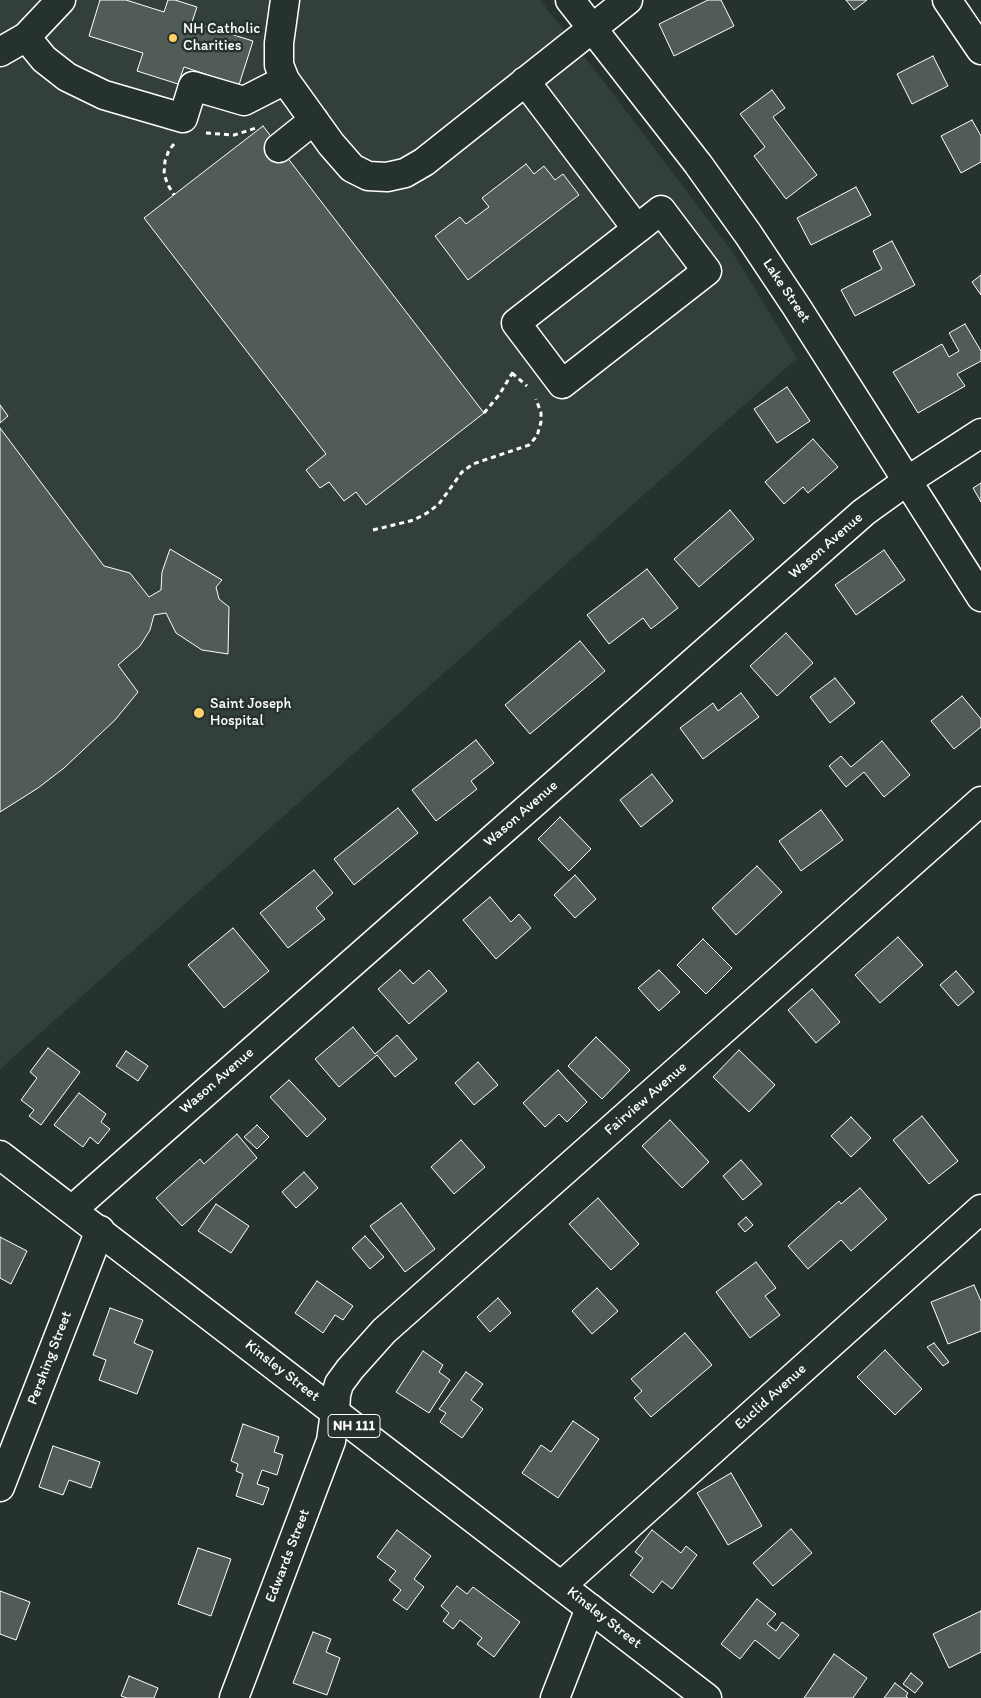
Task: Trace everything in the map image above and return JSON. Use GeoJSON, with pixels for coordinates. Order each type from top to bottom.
{"type":"FeatureCollection","features":[{"type":"Feature","properties":{"kind":"street"},"geometry":{"type":"LineString","coordinates":[[0,52],[26,37],[61,0]]}},
{"type":"Feature","properties":{"kind":"street"},"geometry":{"type":"LineString","coordinates":[[285,0],[279,43],[280,64],[285,80],[331,144],[352,168],[368,176],[387,177],[405,173],[424,162],[628,0]]}},
{"type":"Feature","properties":{"kind":"street","name":"Lake Street"},"geometry":{"type":"LineString","coordinates":[[570,0],[698,164],[748,234],[796,306],[981,597]]}},
{"type":"Feature","properties":{"kind":"street"},"geometry":{"type":"LineString","coordinates":[[947,0],[981,50]]}},
{"type":"Feature","properties":{"kind":"street"},"geometry":{"type":"LineString","coordinates":[[26,37],[44,59],[67,77],[104,95],[183,118],[193,86],[244,100],[285,80]]}},
{"type":"Feature","properties":{"kind":"street"},"geometry":{"type":"LineString","coordinates":[[525,81],[637,228]]}},
{"type":"Feature","properties":{"kind":"street"},"geometry":{"type":"LineString","coordinates":[[279,148],[314,120]]}},
{"type":"Feature","properties":{"kind":"street"},"geometry":{"type":"LineString","coordinates":[[661,210],[707,271],[562,384],[516,323],[637,228],[661,210]]}},
{"type":"Feature","properties":{"kind":"street","name":"Wason Avenue"},"geometry":{"type":"LineString","coordinates":[[73,1209],[864,512],[907,481],[981,433]]}},
{"type":"Feature","properties":{"kind":"street","name":"Fairview Avenue"},"geometry":{"type":"LineString","coordinates":[[335,1412],[339,1384],[384,1330],[981,801]]}},
{"type":"Feature","properties":{"kind":"street","name":"Kinsley Street"},"geometry":{"type":"LineString","coordinates":[[0,1155],[73,1209],[707,1698]]}},
{"type":"Feature","properties":{"kind":"street","name":"Euclid Avenue"},"geometry":{"type":"LineString","coordinates":[[562,1585],[981,1209]]}},
{"type":"Feature","properties":{"kind":"street","name":"Pershing Street"},"geometry":{"type":"LineString","coordinates":[[0,1487],[100,1230]]}},
{"type":"Feature","properties":{"kind":"street","name":"Edwards Street"},"geometry":{"type":"LineString","coordinates":[[234,1698],[331,1441],[335,1412]]}},
{"type":"Feature","properties":{"kind":"street"},"geometry":{"type":"LineString","coordinates":[[556,1698],[590,1608]]}},
{"type":"Feature","properties":{"kind":"path"},"geometry":{"type":"LineString","coordinates":[[199,132],[234,135],[258,127]]}},
{"type":"Feature","properties":{"kind":"path"},"geometry":{"type":"LineString","coordinates":[[174,195],[164,174],[165,161],[169,150],[176,141]]}},
{"type":"Feature","properties":{"kind":"path"},"geometry":{"type":"LineString","coordinates":[[484,413],[499,395],[518,364],[536,349]]}},
{"type":"Feature","properties":{"kind":"path"},"geometry":{"type":"LineString","coordinates":[[373,530],[414,520],[428,514],[439,504],[462,472],[473,464],[529,444],[536,436],[541,422],[539,404],[532,392],[512,373]]}},
{"type":"Feature","properties":{"kind":"shaded area","name":"Saint Joseph Hospital"},"geometry":{"type":"Polygon","coordinates":[[[0,0],[540,0],[731,250],[797,358],[0,1069],[0,0]]]}},
{"type":"Feature","properties":{"kind":"building"},"geometry":{"type":"Polygon","coordinates":[[[100,0],[126,0],[164,12],[168,0],[175,0],[197,7],[192,22],[253,41],[239,85],[184,67],[178,84],[137,71],[143,53],[89,36],[100,0]]]}},
{"type":"Feature","properties":{"kind":"building"},"geometry":{"type":"Polygon","coordinates":[[[708,0],[721,0],[734,26],[674,56],[659,24],[708,0]]]}},
{"type":"Feature","properties":{"kind":"building"},"geometry":{"type":"Polygon","coordinates":[[[846,0],[867,0],[854,10],[846,0]]]}},
{"type":"Feature","properties":{"kind":"building"},"geometry":{"type":"Polygon","coordinates":[[[933,56],[948,86],[912,104],[897,74],[933,56]]]}},
{"type":"Feature","properties":{"kind":"building"},"geometry":{"type":"Polygon","coordinates":[[[772,90],[785,108],[773,117],[817,175],[786,199],[754,156],[765,147],[740,114],[772,90]]]}},
{"type":"Feature","properties":{"kind":"building"},"geometry":{"type":"Polygon","coordinates":[[[972,120],[981,136],[981,162],[961,173],[941,136],[972,120]]]}},
{"type":"Feature","properties":{"kind":"building"},"geometry":{"type":"Polygon","coordinates":[[[263,126],[484,413],[366,505],[356,492],[344,501],[329,482],[320,488],[306,470],[326,454],[144,218],[263,126]]]}},
{"type":"Feature","properties":{"kind":"building"},"geometry":{"type":"Polygon","coordinates":[[[526,164],[534,174],[544,166],[555,180],[563,174],[579,195],[468,280],[435,236],[460,217],[466,224],[489,207],[482,198],[526,164]]]}},
{"type":"Feature","properties":{"kind":"building"},"geometry":{"type":"Polygon","coordinates":[[[856,187],[871,215],[811,245],[797,218],[856,187]]]}},
{"type":"Feature","properties":{"kind":"building"},"geometry":{"type":"Polygon","coordinates":[[[892,241],[915,285],[855,316],[841,290],[882,269],[873,251],[892,241]]]}},
{"type":"Feature","properties":{"kind":"building"},"geometry":{"type":"Polygon","coordinates":[[[981,275],[981,295],[972,282],[981,275]]]}},
{"type":"Feature","properties":{"kind":"building"},"geometry":{"type":"Polygon","coordinates":[[[965,324],[981,351],[981,361],[957,374],[965,386],[918,413],[893,372],[942,344],[949,357],[959,351],[949,333],[965,324]]]}},
{"type":"Feature","properties":{"kind":"building"},"geometry":{"type":"Polygon","coordinates":[[[787,387],[810,421],[777,443],[754,409],[787,387]]]}},
{"type":"Feature","properties":{"kind":"building"},"geometry":{"type":"Polygon","coordinates":[[[0,405],[8,416],[0,423],[0,405]]]}},
{"type":"Feature","properties":{"kind":"building"},"geometry":{"type":"Polygon","coordinates":[[[0,428],[104,566],[130,573],[149,597],[161,590],[162,572],[170,549],[222,580],[216,587],[219,599],[229,607],[228,654],[202,650],[176,633],[166,613],[154,615],[150,630],[140,646],[118,665],[138,692],[115,720],[64,768],[38,788],[0,812],[0,428]]]}},
{"type":"Feature","properties":{"kind":"building"},"geometry":{"type":"Polygon","coordinates":[[[813,439],[838,467],[808,493],[803,487],[784,504],[765,482],[813,439]]]}},
{"type":"Feature","properties":{"kind":"building"},"geometry":{"type":"Polygon","coordinates":[[[981,483],[981,502],[973,488],[981,483]]]}},
{"type":"Feature","properties":{"kind":"building"},"geometry":{"type":"Polygon","coordinates":[[[730,510],[754,539],[699,587],[674,559],[730,510]]]}},
{"type":"Feature","properties":{"kind":"building"},"geometry":{"type":"Polygon","coordinates":[[[884,550],[905,580],[856,615],[835,585],[884,550]]]}},
{"type":"Feature","properties":{"kind":"building"},"geometry":{"type":"Polygon","coordinates":[[[647,569],[678,608],[651,629],[643,618],[609,644],[587,615],[647,569]]]}},
{"type":"Feature","properties":{"kind":"building"},"geometry":{"type":"Polygon","coordinates":[[[786,633],[813,663],[777,696],[750,666],[786,633]]]}},
{"type":"Feature","properties":{"kind":"building"},"geometry":{"type":"Polygon","coordinates":[[[580,641],[605,671],[530,734],[505,705],[580,641]]]}},
{"type":"Feature","properties":{"kind":"building"},"geometry":{"type":"Polygon","coordinates":[[[835,678],[855,703],[830,723],[810,697],[835,678]]]}},
{"type":"Feature","properties":{"kind":"building"},"geometry":{"type":"Polygon","coordinates":[[[741,693],[759,717],[703,759],[680,728],[713,703],[718,711],[741,693]]]}},
{"type":"Feature","properties":{"kind":"building"},"geometry":{"type":"Polygon","coordinates":[[[962,696],[981,719],[981,727],[954,749],[931,721],[962,696]]]}},
{"type":"Feature","properties":{"kind":"building"},"geometry":{"type":"Polygon","coordinates":[[[476,740],[494,763],[471,781],[477,789],[436,821],[412,790],[476,740]]]}},
{"type":"Feature","properties":{"kind":"building"},"geometry":{"type":"Polygon","coordinates":[[[882,741],[910,775],[884,797],[864,772],[846,787],[829,766],[841,756],[851,767],[882,741]]]}},
{"type":"Feature","properties":{"kind":"building"},"geometry":{"type":"Polygon","coordinates":[[[652,774],[673,801],[641,827],[620,800],[652,774]]]}},
{"type":"Feature","properties":{"kind":"building"},"geometry":{"type":"Polygon","coordinates":[[[398,808],[418,833],[354,885],[334,859],[398,808]]]}},
{"type":"Feature","properties":{"kind":"building"},"geometry":{"type":"Polygon","coordinates":[[[821,810],[843,840],[801,871],[779,841],[821,810]]]}},
{"type":"Feature","properties":{"kind":"building"},"geometry":{"type":"Polygon","coordinates":[[[560,817],[591,849],[569,871],[538,839],[560,817]]]}},
{"type":"Feature","properties":{"kind":"building"},"geometry":{"type":"Polygon","coordinates":[[[757,866],[782,892],[736,935],[712,908],[757,866]]]}},
{"type":"Feature","properties":{"kind":"building"},"geometry":{"type":"Polygon","coordinates":[[[314,870],[333,893],[316,908],[325,919],[288,948],[260,913],[314,870]]]}},
{"type":"Feature","properties":{"kind":"building"},"geometry":{"type":"Polygon","coordinates":[[[575,875],[596,899],[575,918],[554,895],[575,875]]]}},
{"type":"Feature","properties":{"kind":"building"},"geometry":{"type":"Polygon","coordinates":[[[490,897],[511,922],[519,914],[531,928],[496,959],[463,920],[490,897]]]}},
{"type":"Feature","properties":{"kind":"building"},"geometry":{"type":"Polygon","coordinates":[[[233,928],[269,971],[224,1008],[188,965],[233,928]]]}},
{"type":"Feature","properties":{"kind":"building"},"geometry":{"type":"Polygon","coordinates":[[[898,937],[923,965],[880,1003],[855,975],[898,937]]]}},
{"type":"Feature","properties":{"kind":"building"},"geometry":{"type":"Polygon","coordinates":[[[703,939],[732,968],[706,994],[677,965],[703,939]]]}},
{"type":"Feature","properties":{"kind":"building"},"geometry":{"type":"Polygon","coordinates":[[[400,970],[413,984],[429,970],[447,991],[409,1024],[378,989],[400,970]]]}},
{"type":"Feature","properties":{"kind":"building"},"geometry":{"type":"Polygon","coordinates":[[[659,970],[680,992],[659,1011],[638,988],[659,970]]]}},
{"type":"Feature","properties":{"kind":"building"},"geometry":{"type":"Polygon","coordinates":[[[956,971],[974,992],[958,1006],[940,985],[956,971]]]}},
{"type":"Feature","properties":{"kind":"building"},"geometry":{"type":"Polygon","coordinates":[[[812,989],[840,1022],[816,1043],[788,1010],[812,989]]]}},
{"type":"Feature","properties":{"kind":"building"},"geometry":{"type":"Polygon","coordinates":[[[353,1027],[375,1054],[397,1035],[417,1059],[395,1077],[377,1055],[339,1087],[315,1059],[353,1027]]]}},
{"type":"Feature","properties":{"kind":"building"},"geometry":{"type":"Polygon","coordinates":[[[596,1037],[630,1070],[602,1099],[568,1066],[596,1037]]]}},
{"type":"Feature","properties":{"kind":"building"},"geometry":{"type":"Polygon","coordinates":[[[48,1048],[80,1072],[41,1125],[29,1116],[34,1110],[21,1100],[37,1078],[30,1072],[48,1048]]]}},
{"type":"Feature","properties":{"kind":"building"},"geometry":{"type":"Polygon","coordinates":[[[739,1050],[775,1085],[749,1112],[713,1077],[739,1050]]]}},
{"type":"Feature","properties":{"kind":"building"},"geometry":{"type":"Polygon","coordinates":[[[126,1051],[148,1066],[138,1081],[116,1066],[126,1051]]]}},
{"type":"Feature","properties":{"kind":"building"},"geometry":{"type":"Polygon","coordinates":[[[478,1062],[498,1085],[474,1105],[455,1083],[478,1062]]]}},
{"type":"Feature","properties":{"kind":"building"},"geometry":{"type":"Polygon","coordinates":[[[558,1070],[587,1102],[567,1122],[559,1114],[545,1127],[523,1103],[558,1070]]]}},
{"type":"Feature","properties":{"kind":"building"},"geometry":{"type":"Polygon","coordinates":[[[289,1080],[326,1119],[307,1137],[270,1097],[289,1080]]]}},
{"type":"Feature","properties":{"kind":"building"},"geometry":{"type":"Polygon","coordinates":[[[79,1093],[106,1114],[101,1122],[110,1129],[98,1144],[90,1137],[83,1147],[54,1125],[79,1093]]]}},
{"type":"Feature","properties":{"kind":"building"},"geometry":{"type":"Polygon","coordinates":[[[922,1116],[958,1161],[929,1184],[893,1140],[922,1116]]]}},
{"type":"Feature","properties":{"kind":"building"},"geometry":{"type":"Polygon","coordinates":[[[851,1117],[871,1138],[851,1157],[831,1136],[851,1117]]]}},
{"type":"Feature","properties":{"kind":"building"},"geometry":{"type":"Polygon","coordinates":[[[670,1120],[709,1162],[682,1188],[642,1146],[670,1120]]]}},
{"type":"Feature","properties":{"kind":"building"},"geometry":{"type":"Polygon","coordinates":[[[257,1125],[269,1137],[257,1149],[244,1137],[257,1125]]]}},
{"type":"Feature","properties":{"kind":"building"},"geometry":{"type":"Polygon","coordinates":[[[237,1134],[257,1158],[182,1226],[156,1198],[200,1159],[204,1164],[237,1134]]]}},
{"type":"Feature","properties":{"kind":"building"},"geometry":{"type":"Polygon","coordinates":[[[461,1140],[485,1167],[454,1194],[431,1167],[461,1140]]]}},
{"type":"Feature","properties":{"kind":"building"},"geometry":{"type":"Polygon","coordinates":[[[741,1160],[762,1184],[743,1200],[723,1176],[741,1160]]]}},
{"type":"Feature","properties":{"kind":"building"},"geometry":{"type":"Polygon","coordinates":[[[304,1172],[318,1188],[296,1208],[282,1192],[304,1172]]]}},
{"type":"Feature","properties":{"kind":"building"},"geometry":{"type":"Polygon","coordinates":[[[860,1188],[887,1219],[851,1251],[841,1240],[808,1269],[788,1246],[839,1201],[841,1204],[860,1188]]]}},
{"type":"Feature","properties":{"kind":"building"},"geometry":{"type":"Polygon","coordinates":[[[598,1198],[639,1244],[611,1270],[569,1224],[598,1198]]]}},
{"type":"Feature","properties":{"kind":"building"},"geometry":{"type":"Polygon","coordinates":[[[401,1203],[435,1249],[405,1272],[370,1226],[401,1203]]]}},
{"type":"Feature","properties":{"kind":"building"},"geometry":{"type":"Polygon","coordinates":[[[216,1204],[249,1226],[231,1253],[198,1231],[216,1204]]]}},
{"type":"Feature","properties":{"kind":"building"},"geometry":{"type":"Polygon","coordinates":[[[746,1217],[753,1225],[745,1232],[738,1224],[746,1217]]]}},
{"type":"Feature","properties":{"kind":"building"},"geometry":{"type":"Polygon","coordinates":[[[365,1236],[384,1257],[370,1269],[352,1248],[365,1236]]]}},
{"type":"Feature","properties":{"kind":"building"},"geometry":{"type":"Polygon","coordinates":[[[0,1237],[27,1251],[11,1284],[0,1278],[0,1237]]]}},
{"type":"Feature","properties":{"kind":"building"},"geometry":{"type":"Polygon","coordinates":[[[756,1262],[776,1288],[765,1296],[780,1315],[750,1338],[716,1292],[756,1262]]]}},
{"type":"Feature","properties":{"kind":"building"},"geometry":{"type":"Polygon","coordinates":[[[317,1281],[353,1306],[343,1320],[335,1315],[323,1333],[295,1313],[317,1281]]]}},
{"type":"Feature","properties":{"kind":"building"},"geometry":{"type":"Polygon","coordinates":[[[974,1285],[981,1301],[981,1331],[948,1344],[931,1302],[974,1285]]]}},
{"type":"Feature","properties":{"kind":"building"},"geometry":{"type":"Polygon","coordinates":[[[597,1288],[618,1311],[592,1334],[572,1311],[597,1288]]]}},
{"type":"Feature","properties":{"kind":"building"},"geometry":{"type":"Polygon","coordinates":[[[498,1298],[511,1313],[490,1332],[477,1317],[498,1298]]]}},
{"type":"Feature","properties":{"kind":"building"},"geometry":{"type":"Polygon","coordinates":[[[110,1308],[143,1320],[134,1343],[153,1351],[137,1394],[99,1380],[106,1360],[93,1355],[110,1308]]]}},
{"type":"Feature","properties":{"kind":"building"},"geometry":{"type":"Polygon","coordinates":[[[685,1333],[712,1365],[651,1417],[634,1398],[642,1391],[631,1379],[685,1333]]]}},
{"type":"Feature","properties":{"kind":"building"},"geometry":{"type":"Polygon","coordinates":[[[934,1343],[949,1362],[943,1366],[927,1347],[934,1343]]]}},
{"type":"Feature","properties":{"kind":"building"},"geometry":{"type":"Polygon","coordinates":[[[885,1350],[922,1389],[895,1415],[857,1377],[885,1350]]]}},
{"type":"Feature","properties":{"kind":"building"},"geometry":{"type":"Polygon","coordinates":[[[423,1351],[443,1365],[439,1372],[450,1380],[429,1413],[396,1392],[423,1351]]]}},
{"type":"Feature","properties":{"kind":"building"},"geometry":{"type":"Polygon","coordinates":[[[466,1372],[483,1384],[471,1400],[483,1409],[462,1438],[440,1422],[446,1413],[439,1409],[466,1372]]]}},
{"type":"Feature","properties":{"kind":"building"},"geometry":{"type":"Polygon","coordinates":[[[573,1421],[599,1439],[558,1498],[522,1473],[541,1445],[551,1452],[573,1421]]]}},
{"type":"Feature","properties":{"kind":"building"},"geometry":{"type":"Polygon","coordinates":[[[243,1424],[279,1437],[274,1452],[283,1455],[277,1475],[262,1470],[257,1484],[269,1488],[263,1505],[236,1496],[243,1474],[236,1471],[238,1464],[231,1461],[243,1424]]]}},
{"type":"Feature","properties":{"kind":"building"},"geometry":{"type":"Polygon","coordinates":[[[53,1446],[100,1462],[91,1488],[69,1480],[63,1495],[39,1487],[53,1446]]]}},
{"type":"Feature","properties":{"kind":"building"},"geometry":{"type":"Polygon","coordinates":[[[731,1473],[762,1526],[728,1545],[697,1493],[731,1473]]]}},
{"type":"Feature","properties":{"kind":"building"},"geometry":{"type":"Polygon","coordinates":[[[791,1529],[812,1553],[773,1586],[753,1563],[791,1529]]]}},
{"type":"Feature","properties":{"kind":"building"},"geometry":{"type":"Polygon","coordinates":[[[397,1530],[431,1556],[414,1579],[424,1587],[407,1610],[393,1600],[401,1590],[389,1580],[396,1571],[377,1557],[397,1530]]]}},
{"type":"Feature","properties":{"kind":"building"},"geometry":{"type":"Polygon","coordinates":[[[652,1530],[681,1553],[686,1546],[697,1555],[672,1589],[662,1581],[653,1593],[630,1575],[643,1558],[635,1552],[652,1530]]]}},
{"type":"Feature","properties":{"kind":"building"},"geometry":{"type":"Polygon","coordinates":[[[198,1548],[231,1559],[211,1616],[178,1604],[198,1548]]]}},
{"type":"Feature","properties":{"kind":"building"},"geometry":{"type":"Polygon","coordinates":[[[457,1586],[467,1594],[473,1587],[520,1622],[494,1657],[477,1644],[482,1638],[460,1620],[453,1629],[443,1621],[449,1613],[441,1606],[457,1586]]]}},
{"type":"Feature","properties":{"kind":"building"},"geometry":{"type":"Polygon","coordinates":[[[0,1591],[30,1602],[16,1640],[0,1634],[0,1591]]]}},
{"type":"Feature","properties":{"kind":"building"},"geometry":{"type":"Polygon","coordinates":[[[757,1599],[776,1614],[767,1624],[776,1631],[782,1622],[799,1635],[779,1659],[755,1640],[740,1659],[721,1644],[757,1599]]]}},
{"type":"Feature","properties":{"kind":"building"},"geometry":{"type":"Polygon","coordinates":[[[981,1611],[981,1652],[949,1668],[933,1634],[981,1611]]]}},
{"type":"Feature","properties":{"kind":"building"},"geometry":{"type":"Polygon","coordinates":[[[313,1632],[331,1639],[326,1652],[340,1658],[327,1695],[293,1683],[313,1632]]]}},
{"type":"Feature","properties":{"kind":"building"},"geometry":{"type":"Polygon","coordinates":[[[834,1654],[867,1678],[853,1698],[804,1698],[834,1654]]]}},
{"type":"Feature","properties":{"kind":"building"},"geometry":{"type":"Polygon","coordinates":[[[911,1673],[923,1683],[915,1693],[903,1684],[911,1673]]]}},
{"type":"Feature","properties":{"kind":"building"},"geometry":{"type":"Polygon","coordinates":[[[129,1676],[158,1688],[154,1698],[127,1698],[121,1696],[129,1676]]]}},
{"type":"Feature","properties":{"kind":"building"},"geometry":{"type":"Polygon","coordinates":[[[895,1683],[908,1693],[906,1696],[908,1698],[884,1698],[895,1683]]]}},
{"type":"Feature","properties":{"kind":"place","name":"NH Catholic Charities"},"geometry":{"type":"Point","coordinates":[173,38]}},
{"type":"Feature","properties":{"kind":"place","name":"Saint Joseph Hospital"},"geometry":{"type":"Point","coordinates":[199,713]}}]}
